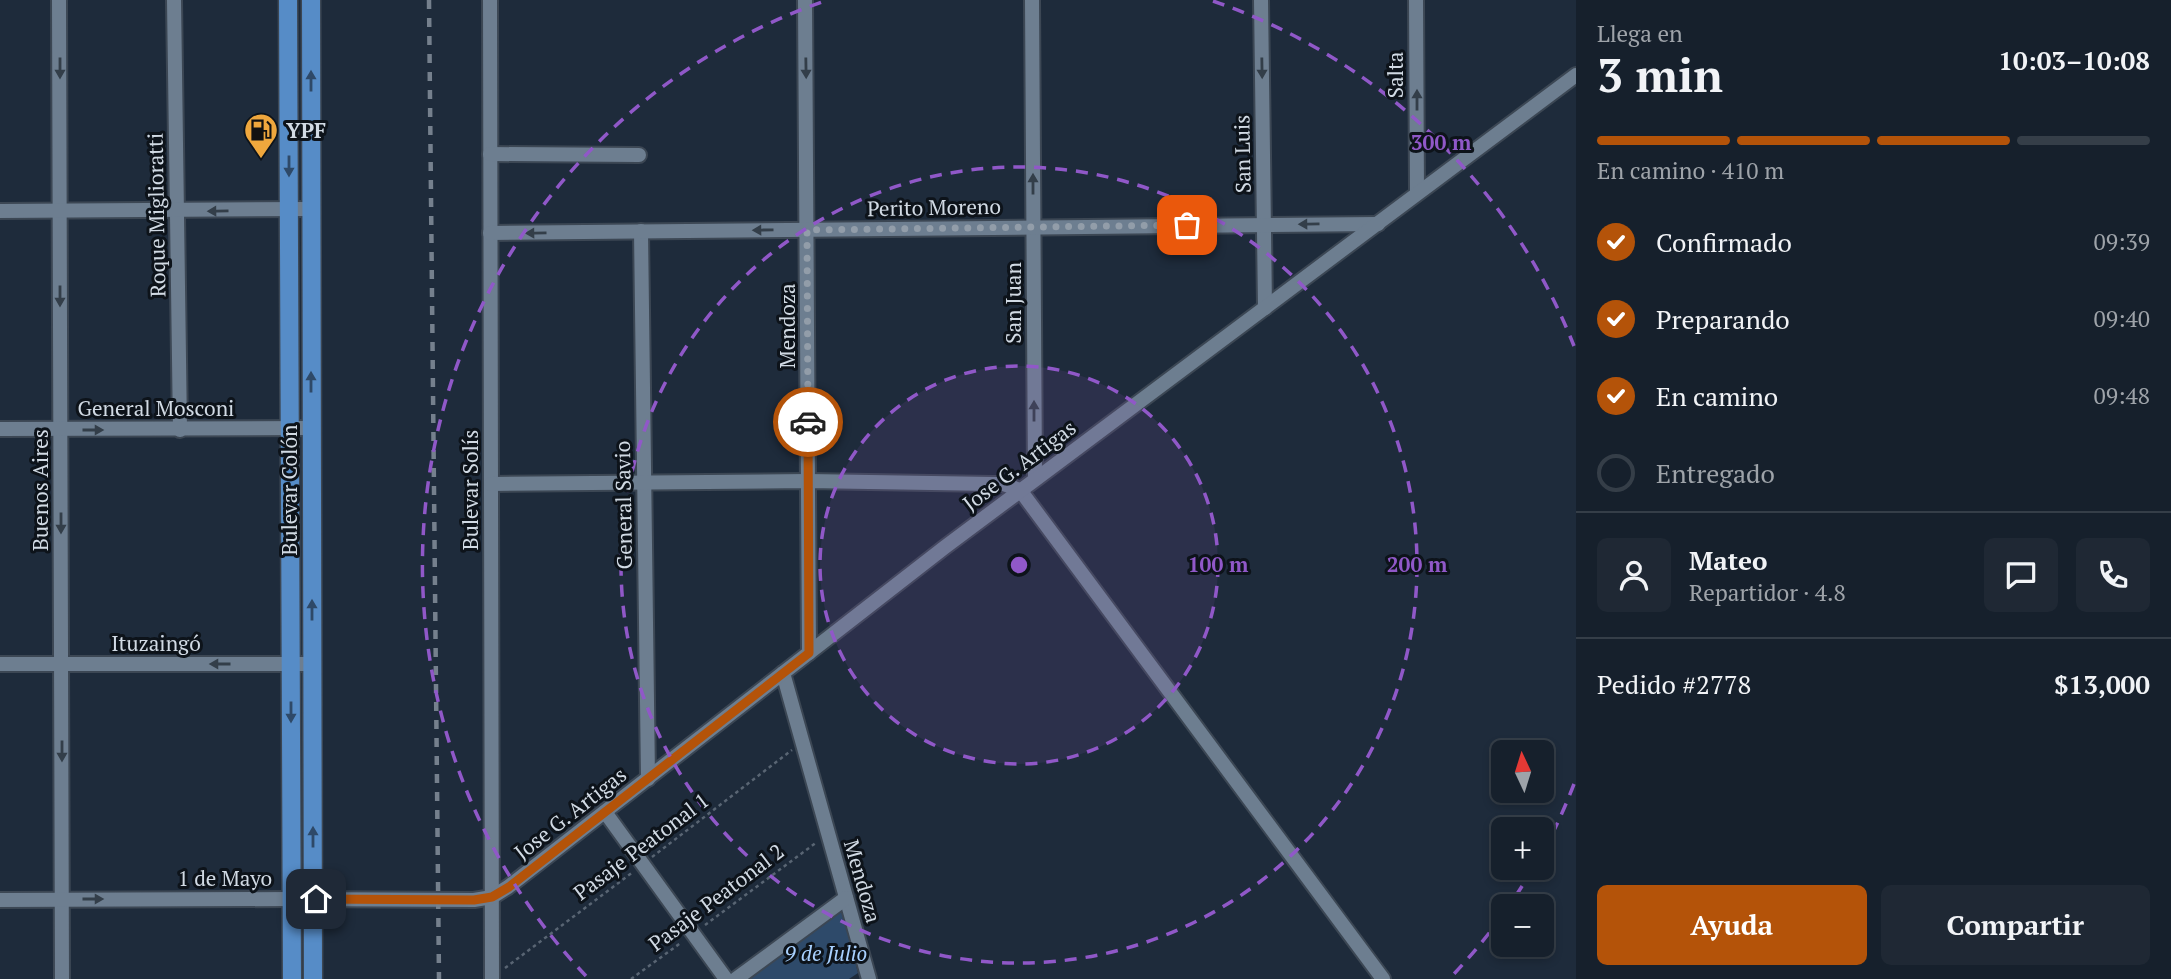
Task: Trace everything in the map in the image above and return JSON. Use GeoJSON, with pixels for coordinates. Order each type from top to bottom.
{"type":"FeatureCollection","features":[{"type":"Feature","properties":{"kind":"main road","name":"Bulevar Colón"},"geometry":{"type":"LineString","coordinates":[[288,0],[292,979]]}},
{"type":"Feature","properties":{"kind":"main road","name":"Bulevar Colón"},"geometry":{"type":"LineString","coordinates":[[310,0],[313,979]]}},
{"type":"Feature","properties":{"kind":"street","name":"Buenos Aires"},"geometry":{"type":"LineString","coordinates":[[60,0],[62,979]]}},
{"type":"Feature","properties":{"kind":"street","name":"Roque Miglioratti"},"geometry":{"type":"LineString","coordinates":[[174,0],[180,430]]}},
{"type":"Feature","properties":{"kind":"street","name":"Bulevar Solís"},"geometry":{"type":"LineString","coordinates":[[489,0],[492,979]]}},
{"type":"Feature","properties":{"kind":"street","name":"Mendoza"},"geometry":{"type":"LineString","coordinates":[[805,0],[809,653]]}},
{"type":"Feature","properties":{"kind":"street","name":"San Juan"},"geometry":{"type":"LineString","coordinates":[[1032,0],[1035,480]]}},
{"type":"Feature","properties":{"kind":"street","name":"San Luis"},"geometry":{"type":"LineString","coordinates":[[1261,0],[1265,308]]}},
{"type":"Feature","properties":{"kind":"street","name":"Salta"},"geometry":{"type":"LineString","coordinates":[[1416,0],[1417,192]]}},
{"type":"Feature","properties":{"kind":"street","name":"Jose G. Artigas"},"geometry":{"type":"LineString","coordinates":[[492,897],[509,887],[945,547],[1576,75]]}},
{"type":"Feature","properties":{"kind":"street"},"geometry":{"type":"LineString","coordinates":[[289,131],[311,131]]}},
{"type":"Feature","properties":{"kind":"street"},"geometry":{"type":"LineString","coordinates":[[490,154],[639,155]]}},
{"type":"Feature","properties":{"kind":"street"},"geometry":{"type":"LineString","coordinates":[[0,211],[311,209]]}},
{"type":"Feature","properties":{"kind":"street","name":"Perito Moreno"},"geometry":{"type":"LineString","coordinates":[[490,233],[1378,223]]}},
{"type":"Feature","properties":{"kind":"street","name":"General Savio"},"geometry":{"type":"LineString","coordinates":[[641,232],[648,779]]}},
{"type":"Feature","properties":{"kind":"street","name":"General Mosconi"},"geometry":{"type":"LineString","coordinates":[[0,429],[312,428]]}},
{"type":"Feature","properties":{"kind":"street"},"geometry":{"type":"LineString","coordinates":[[491,484],[808,481],[1003,484],[1020,491],[1383,979]]}},
{"type":"Feature","properties":{"kind":"street","name":"Ituzaingó"},"geometry":{"type":"LineString","coordinates":[[0,664],[313,664]]}},
{"type":"Feature","properties":{"kind":"street","name":"Mendoza"},"geometry":{"type":"LineString","coordinates":[[783,673],[869,979]]}},
{"type":"Feature","properties":{"kind":"street"},"geometry":{"type":"LineString","coordinates":[[605,812],[726,979]]}},
{"type":"Feature","properties":{"kind":"street","name":"1 de Mayo"},"geometry":{"type":"LineString","coordinates":[[0,900],[474,900],[492,897]]}},
{"type":"Feature","properties":{"kind":"street"},"geometry":{"type":"LineString","coordinates":[[736,979],[846,898]]}},
{"type":"Feature","properties":{"kind":"path","name":"Pasaje Peatonal 1"},"geometry":{"type":"LineString","coordinates":[[505,968],[794,748]]}},
{"type":"Feature","properties":{"kind":"path","name":"Pasaje Peatonal 2"},"geometry":{"type":"LineString","coordinates":[[631,979],[820,839]]}},
{"type":"Feature","properties":{"kind":"green space","name":"9 de Julio"},"geometry":{"type":"Polygon","coordinates":[[[842,909],[858,973],[849,979],[748,979],[842,909]]]}},
{"type":"Feature","properties":{"kind":"railway"},"geometry":{"type":"LineString","coordinates":[[429,0],[439,979]]}},
{"type":"Feature","properties":{"kind":"way so far"},"geometry":{"type":"LineString","coordinates":[[808,422],[807,230],[1187,225]]}},
{"type":"Feature","properties":{"kind":"place","name":"YPF"},"geometry":{"type":"Point","coordinates":[261,160]}},
{"type":"Feature","properties":{"kind":"route"},"geometry":{"type":"LineString","coordinates":[[316,899],[474,900],[492,897],[509,887],[809,653],[808,422]]}}]}
